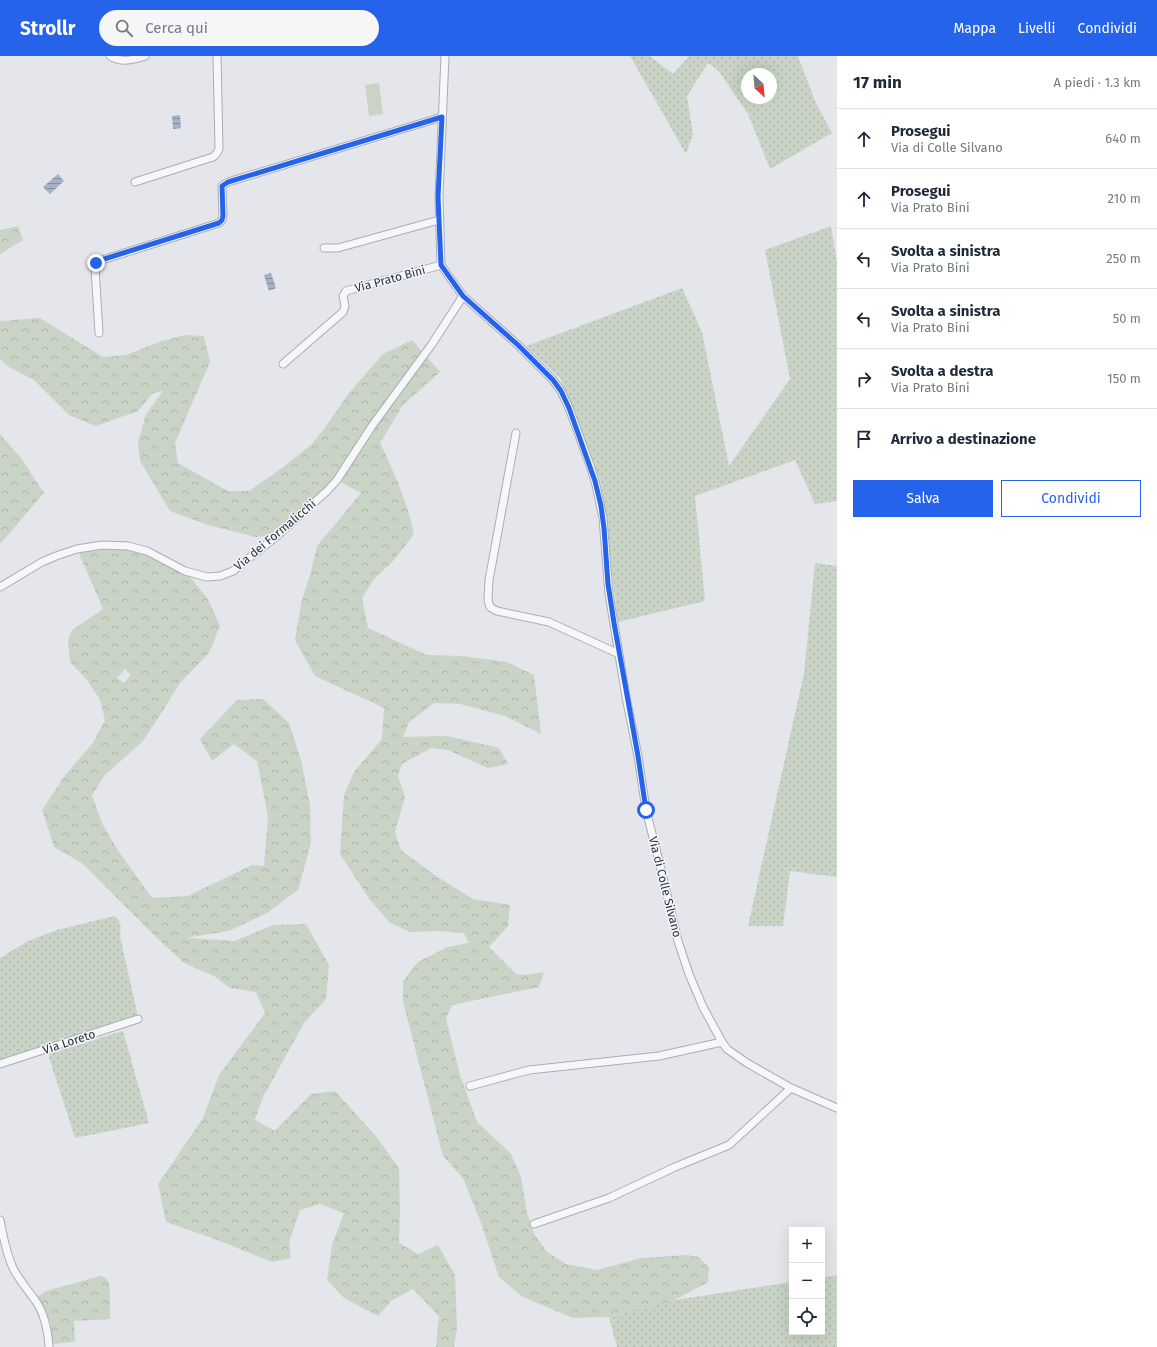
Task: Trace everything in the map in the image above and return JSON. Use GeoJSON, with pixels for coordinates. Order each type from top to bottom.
{"type":"FeatureCollection","features":[{"type":"Feature","properties":{"kind":"street"},"geometry":{"type":"LineString","coordinates":[[110,56],[115,59],[125,60],[144,56]]}},
{"type":"Feature","properties":{"kind":"street"},"geometry":{"type":"LineString","coordinates":[[135,182],[213,157],[218,152],[217,56]]}},
{"type":"Feature","properties":{"kind":"street","name":"Via Prato Bini"},"geometry":{"type":"LineString","coordinates":[[445,56],[438,197],[441,265],[463,296]]}},
{"type":"Feature","properties":{"kind":"street"},"geometry":{"type":"LineString","coordinates":[[99,333],[95,268],[96,263],[99,261],[219,223],[223,216],[222,186],[228,182],[442,117]]}},
{"type":"Feature","properties":{"kind":"street"},"geometry":{"type":"LineString","coordinates":[[324,248],[338,248],[439,220]]}},
{"type":"Feature","properties":{"kind":"street","name":"Via Prato Bini"},"geometry":{"type":"LineString","coordinates":[[282,364],[342,313],[345,306],[343,296],[346,291],[441,265]]}},
{"type":"Feature","properties":{"kind":"street","name":"Via dei Formalicchi"},"geometry":{"type":"LineString","coordinates":[[0,586],[49,559],[77,550],[102,545],[128,546],[147,551],[185,571],[207,577],[220,576],[233,571],[278,535],[327,491],[337,480],[372,426],[432,344],[463,296]]}},
{"type":"Feature","properties":{"kind":"street","name":"Via di Colle Silvano"},"geometry":{"type":"LineString","coordinates":[[463,296],[518,345],[553,380],[568,404],[591,468],[601,506],[605,532],[608,584],[646,810],[678,941],[696,992],[727,1049],[743,1060],[792,1088],[837,1108]]}},
{"type":"Feature","properties":{"kind":"street"},"geometry":{"type":"LineString","coordinates":[[516,433],[489,580],[488,594],[490,607],[497,611],[549,622],[619,654]]}},
{"type":"Feature","properties":{"kind":"street","name":"Via Loreto"},"geometry":{"type":"LineString","coordinates":[[0,1064],[138,1019]]}},
{"type":"Feature","properties":{"kind":"street"},"geometry":{"type":"LineString","coordinates":[[470,1086],[529,1070],[659,1056],[722,1042]]}},
{"type":"Feature","properties":{"kind":"street"},"geometry":{"type":"LineString","coordinates":[[534,1224],[608,1198],[675,1167],[729,1145],[792,1088]]}},
{"type":"Feature","properties":{"kind":"street"},"geometry":{"type":"LineString","coordinates":[[0,1220],[13,1268],[20,1282],[36,1301],[43,1315],[49,1347]]}},
{"type":"Feature","properties":{"kind":"green space"},"geometry":{"type":"Polygon","coordinates":[[[630,56],[650,56],[673,74],[689,56],[798,56],[815,101],[832,133],[770,169],[748,114],[741,104],[777,104],[777,68],[741,68],[741,104],[718,70],[708,63],[687,96],[693,134],[686,154],[630,56]]]}},
{"type":"Feature","properties":{"kind":"green space"},"geometry":{"type":"Polygon","coordinates":[[[379,83],[383,114],[369,116],[365,85],[379,83]]]}},
{"type":"Feature","properties":{"kind":"green space"},"geometry":{"type":"Polygon","coordinates":[[[18,226],[23,240],[0,254],[0,230],[18,226]]]}},
{"type":"Feature","properties":{"kind":"green space"},"geometry":{"type":"Polygon","coordinates":[[[831,226],[837,263],[837,501],[815,504],[795,460],[695,496],[705,601],[618,622],[601,483],[560,378],[526,346],[682,288],[702,332],[729,466],[790,379],[765,250],[831,226]]]}},
{"type":"Feature","properties":{"kind":"green space"},"geometry":{"type":"Polygon","coordinates":[[[40,318],[103,357],[126,355],[162,341],[185,335],[204,336],[210,362],[175,443],[178,463],[228,491],[249,491],[311,445],[349,393],[383,354],[412,340],[440,372],[403,405],[380,443],[400,488],[408,510],[414,534],[394,560],[374,579],[362,598],[368,628],[427,655],[462,656],[507,662],[534,675],[541,734],[505,716],[460,704],[434,703],[409,722],[403,737],[448,736],[499,748],[508,764],[488,768],[448,750],[431,748],[402,764],[398,776],[405,797],[395,832],[401,850],[433,874],[473,899],[510,905],[508,926],[489,947],[516,974],[525,975],[544,972],[539,987],[452,1005],[446,1018],[460,1075],[477,1122],[511,1154],[521,1177],[527,1213],[534,1234],[547,1252],[566,1264],[597,1270],[641,1258],[687,1255],[699,1257],[709,1268],[708,1282],[673,1301],[609,1317],[573,1318],[523,1297],[499,1277],[481,1223],[463,1178],[443,1156],[403,1002],[403,981],[418,962],[447,947],[469,943],[464,933],[437,931],[410,932],[389,922],[370,900],[340,854],[344,795],[354,772],[382,739],[384,708],[315,676],[295,640],[302,599],[310,576],[317,546],[361,493],[337,480],[278,535],[256,537],[208,525],[170,511],[140,461],[138,442],[146,414],[163,391],[153,393],[138,411],[96,426],[69,415],[34,380],[9,367],[0,359],[0,321],[40,318]]]}},
{"type":"Feature","properties":{"kind":"green space"},"geometry":{"type":"Polygon","coordinates":[[[0,434],[21,458],[44,493],[0,544],[0,434]]]}},
{"type":"Feature","properties":{"kind":"green space"},"geometry":{"type":"Polygon","coordinates":[[[128,546],[185,571],[208,599],[220,626],[209,653],[179,684],[143,741],[104,776],[92,796],[103,825],[119,852],[152,898],[188,896],[252,865],[264,866],[268,817],[257,761],[234,744],[212,761],[200,739],[237,700],[263,699],[289,723],[301,760],[310,805],[311,843],[298,890],[267,913],[229,931],[185,938],[235,941],[273,925],[306,924],[329,965],[326,999],[304,1023],[263,1097],[255,1120],[275,1131],[311,1094],[335,1091],[375,1135],[399,1168],[399,1243],[418,1254],[438,1245],[455,1275],[457,1328],[454,1347],[436,1347],[439,1316],[413,1289],[391,1301],[378,1316],[344,1298],[327,1280],[332,1245],[344,1213],[320,1204],[300,1210],[289,1242],[291,1258],[272,1262],[212,1238],[166,1222],[158,1184],[203,1118],[219,1075],[265,1013],[256,992],[230,988],[214,976],[184,963],[82,863],[54,847],[42,810],[66,774],[93,743],[105,720],[100,700],[87,680],[70,662],[68,640],[72,630],[103,609],[77,549],[128,546]],[[125,669],[117,678],[124,683],[131,675],[125,669]]]}},
{"type":"Feature","properties":{"kind":"green space"},"geometry":{"type":"Polygon","coordinates":[[[815,563],[837,566],[837,877],[790,871],[783,926],[748,926],[804,673],[815,563]]]}},
{"type":"Feature","properties":{"kind":"green space"},"geometry":{"type":"Polygon","coordinates":[[[114,916],[120,924],[120,936],[138,1017],[0,1062],[0,958],[28,941],[57,930],[114,916]]]}},
{"type":"Feature","properties":{"kind":"green space"},"geometry":{"type":"Polygon","coordinates":[[[123,1031],[149,1123],[75,1138],[48,1054],[123,1031]]]}},
{"type":"Feature","properties":{"kind":"green space"},"geometry":{"type":"Polygon","coordinates":[[[837,1275],[837,1347],[617,1347],[609,1317],[675,1300],[789,1282],[789,1335],[825,1335],[825,1277],[837,1275]]]}},
{"type":"Feature","properties":{"kind":"green space"},"geometry":{"type":"Polygon","coordinates":[[[100,1276],[106,1279],[109,1284],[110,1319],[74,1321],[75,1342],[52,1344],[51,1323],[38,1300],[39,1296],[46,1291],[100,1276]]]}},
{"type":"Feature","properties":{"kind":"water"},"geometry":{"type":"Polygon","coordinates":[[[180,115],[181,128],[173,129],[172,116],[180,115]]]}},
{"type":"Feature","properties":{"kind":"water"},"geometry":{"type":"Polygon","coordinates":[[[58,174],[64,181],[50,194],[43,187],[58,174]]]}},
{"type":"Feature","properties":{"kind":"water"},"geometry":{"type":"Polygon","coordinates":[[[271,273],[276,288],[269,291],[264,275],[271,273]]]}},
{"type":"Feature","properties":{"kind":"route"},"geometry":{"type":"LineString","coordinates":[[96,263],[101,260],[221,222],[223,216],[222,186],[225,183],[442,117],[438,197],[441,265],[463,296],[540,366],[561,391],[568,404],[595,481],[604,528],[608,584],[614,623],[626,697],[638,756],[646,810]]}}]}
